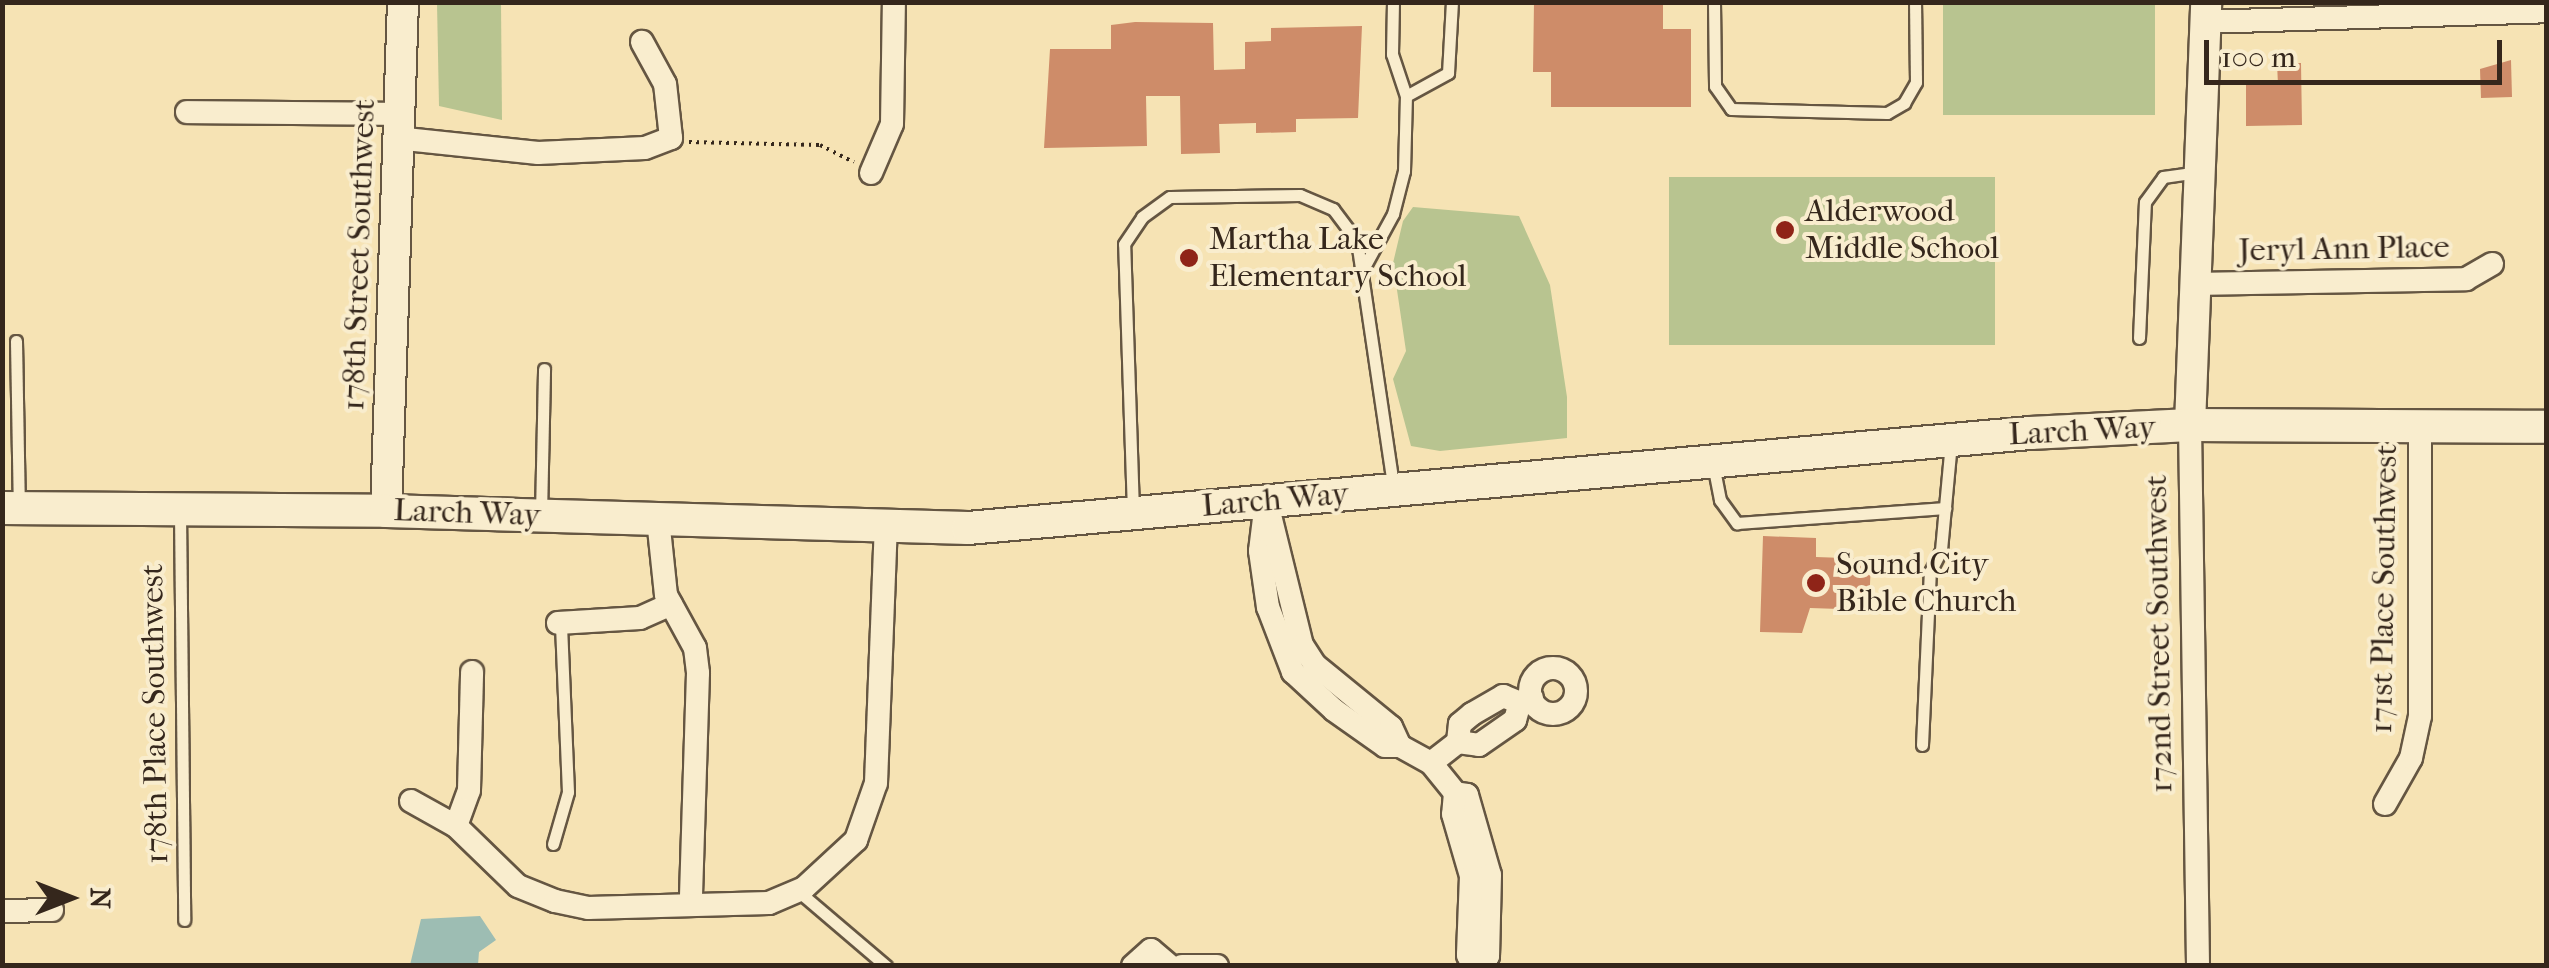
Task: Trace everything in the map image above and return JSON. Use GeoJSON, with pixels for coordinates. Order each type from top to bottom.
{"type":"FeatureCollection","features":[{"type":"Feature","properties":{"kind":"main road","name":"Larch Way"},"geometry":{"type":"LineString","coordinates":[[11,508],[386,511],[968,528],[1951,439],[2190,426],[2546,427]]}},
{"type":"Feature","properties":{"kind":"street","name":"178th Street Southwest"},"geometry":{"type":"LineString","coordinates":[[386,511],[403,2]]}},
{"type":"Feature","properties":{"kind":"street"},"geometry":{"type":"LineString","coordinates":[[871,173],[892,124],[894,2]]}},
{"type":"Feature","properties":{"kind":"street"},"geometry":{"type":"LineString","coordinates":[[2205,12],[2546,11]]}},
{"type":"Feature","properties":{"kind":"street","name":"172nd Street Southwest"},"geometry":{"type":"LineString","coordinates":[[2198,966],[2190,426],[2205,12]]}},
{"type":"Feature","properties":{"kind":"street"},"geometry":{"type":"LineString","coordinates":[[187,112],[397,126],[538,153],[645,148],[671,138],[665,84],[642,42]]}},
{"type":"Feature","properties":{"kind":"street","name":"Jeryl Ann Place"},"geometry":{"type":"LineString","coordinates":[[2193,284],[2466,279],[2492,264]]}},
{"type":"Feature","properties":{"kind":"street","name":"171st Place Southwest"},"geometry":{"type":"LineString","coordinates":[[2385,804],[2410,758],[2420,716],[2420,427]]}},
{"type":"Feature","properties":{"kind":"street"},"geometry":{"type":"LineString","coordinates":[[1266,502],[1302,645],[1315,665],[1391,727],[1400,746],[1432,763],[1456,792],[1452,814],[1471,876],[1477,966]]}},
{"type":"Feature","properties":{"kind":"street"},"geometry":{"type":"LineString","coordinates":[[658,519],[658,558],[671,604],[696,648],[691,902]]}},
{"type":"Feature","properties":{"kind":"street"},"geometry":{"type":"LineString","coordinates":[[411,800],[456,826],[518,886],[555,901],[588,908],[691,902],[769,903],[798,890],[826,872],[856,840],[876,784],[886,528]]}},
{"type":"Feature","properties":{"kind":"street"},"geometry":{"type":"LineString","coordinates":[[560,622],[640,618],[671,604]]}},
{"type":"Feature","properties":{"kind":"street"},"geometry":{"type":"LineString","coordinates":[[456,826],[469,790],[472,672]]}},
{"type":"Feature","properties":{"kind":"street"},"geometry":{"type":"LineString","coordinates":[[1432,763],[1458,742],[1479,745],[1516,720],[1526,701]]}},
{"type":"Feature","properties":{"kind":"street"},"geometry":{"type":"LineString","coordinates":[[2,911],[52,910]]}},
{"type":"Feature","properties":{"kind":"street"},"geometry":{"type":"LineString","coordinates":[[1133,966],[1152,950],[1170,966]]}},
{"type":"Feature","properties":{"kind":"street"},"geometry":{"type":"LineString","coordinates":[[1182,966],[1217,966]]}},
{"type":"Feature","properties":{"kind":"lane"},"geometry":{"type":"LineString","coordinates":[[1362,269],[1392,214],[1404,171],[1406,96],[1392,54],[1392,2]]}},
{"type":"Feature","properties":{"kind":"lane"},"geometry":{"type":"LineString","coordinates":[[1406,96],[1448,74],[1452,2]]}},
{"type":"Feature","properties":{"kind":"lane"},"geometry":{"type":"LineString","coordinates":[[1714,2],[1715,86],[1730,109],[1887,113],[1904,103],[1916,82],[1915,2]]}},
{"type":"Feature","properties":{"kind":"lane"},"geometry":{"type":"LineString","coordinates":[[2139,338],[2145,202],[2163,176],[2198,172]]}},
{"type":"Feature","properties":{"kind":"lane"},"geometry":{"type":"LineString","coordinates":[[1133,513],[1124,244],[1142,217],[1170,197],[1300,195],[1332,210],[1357,241],[1394,489]]}},
{"type":"Feature","properties":{"kind":"lane"},"geometry":{"type":"LineString","coordinates":[[11,508],[16,341]]}},
{"type":"Feature","properties":{"kind":"lane"},"geometry":{"type":"LineString","coordinates":[[540,516],[544,369]]}},
{"type":"Feature","properties":{"kind":"lane"},"geometry":{"type":"LineString","coordinates":[[1922,745],[1930,572],[1941,550],[1951,439]]}},
{"type":"Feature","properties":{"kind":"lane"},"geometry":{"type":"LineString","coordinates":[[1712,458],[1726,516],[1751,525],[1945,508]]}},
{"type":"Feature","properties":{"kind":"lane","name":"178th Place Southwest"},"geometry":{"type":"LineString","coordinates":[[180,508],[184,920]]}},
{"type":"Feature","properties":{"kind":"lane"},"geometry":{"type":"LineString","coordinates":[[553,844],[568,792],[560,622]]}},
{"type":"Feature","properties":{"kind":"lane"},"geometry":{"type":"LineString","coordinates":[[798,890],[886,966]]}},
{"type":"Feature","properties":{"kind":"path"},"geometry":{"type":"LineString","coordinates":[[671,138],[830,146],[871,173]]}},
{"type":"Feature","properties":{"kind":"green space"},"geometry":{"type":"Polygon","coordinates":[[[437,3],[501,3],[502,120],[439,106],[437,3]]]}},
{"type":"Feature","properties":{"kind":"green space"},"geometry":{"type":"Polygon","coordinates":[[[1943,3],[2155,3],[2155,115],[1943,115],[1943,3]]]}},
{"type":"Feature","properties":{"kind":"green space"},"geometry":{"type":"Polygon","coordinates":[[[1669,177],[1995,177],[1995,345],[1669,345],[1669,177]]]}},
{"type":"Feature","properties":{"kind":"green space"},"geometry":{"type":"Polygon","coordinates":[[[1413,207],[1519,216],[1550,285],[1567,397],[1567,438],[1440,451],[1411,446],[1393,379],[1406,351],[1393,263],[1403,221],[1413,207]]]}},
{"type":"Feature","properties":{"kind":"water"},"geometry":{"type":"Polygon","coordinates":[[[480,916],[496,940],[479,952],[478,965],[410,965],[421,919],[480,916]]]}},
{"type":"Feature","properties":{"kind":"building"},"geometry":{"type":"Polygon","coordinates":[[[1534,2],[1663,2],[1663,29],[1691,29],[1691,107],[1551,107],[1551,72],[1533,72],[1534,2]]]}},
{"type":"Feature","properties":{"kind":"building"},"geometry":{"type":"Polygon","coordinates":[[[1213,23],[1214,70],[1245,69],[1245,42],[1271,41],[1271,28],[1362,26],[1358,118],[1296,119],[1296,132],[1256,133],[1256,123],[1219,124],[1220,153],[1181,154],[1180,96],[1146,96],[1147,146],[1044,148],[1050,49],[1111,49],[1111,25],[1213,23]]]}},
{"type":"Feature","properties":{"kind":"building"},"geometry":{"type":"Polygon","coordinates":[[[2511,60],[2512,97],[2481,98],[2480,69],[2511,60]]]}},
{"type":"Feature","properties":{"kind":"building"},"geometry":{"type":"Polygon","coordinates":[[[2277,63],[2301,63],[2302,125],[2246,126],[2246,85],[2278,85],[2277,63]]]}},
{"type":"Feature","properties":{"kind":"building","name":"Sound City Bible Church"},"geometry":{"type":"Polygon","coordinates":[[[1763,536],[1816,538],[1816,557],[1871,559],[1869,610],[1810,608],[1802,633],[1760,632],[1763,536]]]}},
{"type":"Feature","properties":{"kind":"place","name":"Alderwood Middle School"},"geometry":{"type":"Point","coordinates":[1785,230]}},
{"type":"Feature","properties":{"kind":"place","name":"Martha Lake Elementary School"},"geometry":{"type":"Point","coordinates":[1189,258]}},
{"type":"Feature","properties":{"kind":"place","name":"Sound City Bible Church"},"geometry":{"type":"Point","coordinates":[1816,583]}}]}
